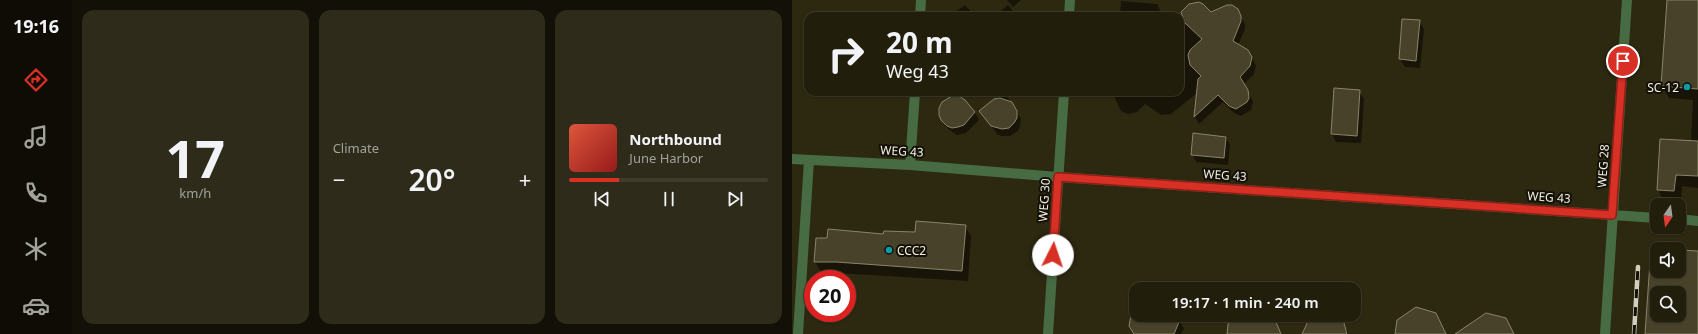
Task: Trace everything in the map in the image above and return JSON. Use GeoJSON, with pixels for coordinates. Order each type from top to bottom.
{"type":"FeatureCollection","features":[{"type":"Feature","properties":{"kind":"lane"},"geometry":{"type":"LineString","coordinates":[[920,12],[921,0]]}},
{"type":"Feature","properties":{"kind":"lane"},"geometry":{"type":"LineString","coordinates":[[1069,12],[1070,0]]}},
{"type":"Feature","properties":{"kind":"lane","name":"WEG 28"},"geometry":{"type":"LineString","coordinates":[[1605,334],[1627,0]]}},
{"type":"Feature","properties":{"kind":"lane"},"geometry":{"type":"LineString","coordinates":[[910,164],[915,96]]}},
{"type":"Feature","properties":{"kind":"lane","name":"WEG 30"},"geometry":{"type":"LineString","coordinates":[[1048,334],[1064,96]]}},
{"type":"Feature","properties":{"kind":"lane","name":"WEG 43"},"geometry":{"type":"LineString","coordinates":[[792,159],[910,164],[1058,177],[1650,218]]}},
{"type":"Feature","properties":{"kind":"lane"},"geometry":{"type":"LineString","coordinates":[[798,334],[809,160]]}},
{"type":"Feature","properties":{"kind":"lane"},"geometry":{"type":"LineString","coordinates":[[1686,220],[1698,221]]}},
{"type":"Feature","properties":{"kind":"building","name":"SC-12"},"geometry":{"type":"Polygon","coordinates":[[[1667,0],[1698,0],[1698,89],[1661,86],[1667,0]]]}},
{"type":"Feature","properties":{"kind":"building"},"geometry":{"type":"Polygon","coordinates":[[[1199,2],[1211,12],[1227,5],[1232,5],[1238,9],[1241,16],[1241,21],[1233,41],[1248,50],[1252,57],[1250,66],[1240,77],[1248,90],[1249,98],[1247,102],[1236,109],[1229,106],[1218,95],[1194,117],[1198,79],[1201,76],[1190,65],[1188,55],[1190,50],[1202,39],[1185,23],[1184,12],[1181,12],[1189,4],[1199,2]]]}},
{"type":"Feature","properties":{"kind":"building"},"geometry":{"type":"Polygon","coordinates":[[[1402,19],[1420,20],[1416,61],[1399,59],[1402,19]]]}},
{"type":"Feature","properties":{"kind":"building"},"geometry":{"type":"Polygon","coordinates":[[[1334,88],[1360,90],[1357,136],[1331,134],[1334,88]]]}},
{"type":"Feature","properties":{"kind":"building"},"geometry":{"type":"Polygon","coordinates":[[[952,96],[959,96],[965,100],[975,112],[964,125],[952,128],[947,126],[941,120],[939,108],[942,102],[952,96]]]}},
{"type":"Feature","properties":{"kind":"building"},"geometry":{"type":"Polygon","coordinates":[[[1000,98],[1012,102],[1017,111],[1017,118],[1009,128],[1002,129],[991,126],[979,111],[994,99],[1000,98]]]}},
{"type":"Feature","properties":{"kind":"building"},"geometry":{"type":"Polygon","coordinates":[[[1193,133],[1226,137],[1224,158],[1191,155],[1193,133]]]}},
{"type":"Feature","properties":{"kind":"building"},"geometry":{"type":"Polygon","coordinates":[[[1660,139],[1698,141],[1698,176],[1676,175],[1674,191],[1657,190],[1660,139]]]}},
{"type":"Feature","properties":{"kind":"building","name":"CCC2"},"geometry":{"type":"Polygon","coordinates":[[[916,221],[966,225],[962,271],[836,262],[814,262],[816,238],[827,238],[828,229],[883,234],[884,231],[915,232],[916,221]]]}},
{"type":"Feature","properties":{"kind":"building"},"geometry":{"type":"Polygon","coordinates":[[[1686,250],[1698,251],[1698,334],[1645,334],[1650,262],[1650,278],[1686,278],[1686,250]]]}},
{"type":"Feature","properties":{"kind":"building"},"geometry":{"type":"Polygon","coordinates":[[[1416,307],[1436,313],[1446,334],[1395,334],[1397,320],[1416,307]]]}},
{"type":"Feature","properties":{"kind":"building"},"geometry":{"type":"Polygon","coordinates":[[[1486,313],[1506,318],[1514,334],[1455,334],[1486,313]]]}},
{"type":"Feature","properties":{"kind":"building"},"geometry":{"type":"Polygon","coordinates":[[[1130,322],[1179,322],[1174,334],[1134,334],[1129,326],[1130,322]]]}},
{"type":"Feature","properties":{"kind":"building"},"geometry":{"type":"Polygon","coordinates":[[[1228,322],[1276,322],[1281,334],[1227,334],[1228,322]]]}},
{"type":"Feature","properties":{"kind":"building"},"geometry":{"type":"Polygon","coordinates":[[[1308,322],[1344,322],[1347,334],[1302,334],[1308,322]]]}},
{"type":"Feature","properties":{"kind":"railway"},"geometry":{"type":"LineString","coordinates":[[1634,334],[1638,267]]}},
{"type":"Feature","properties":{"kind":"place","name":"SC-12"},"geometry":{"type":"Point","coordinates":[1687,87]}},
{"type":"Feature","properties":{"kind":"place","name":"CCC2"},"geometry":{"type":"Point","coordinates":[889,250]}},
{"type":"Feature","properties":{"kind":"route"},"geometry":{"type":"LineString","coordinates":[[1053,255],[1058,177],[1612,215],[1623,61]]}}]}
